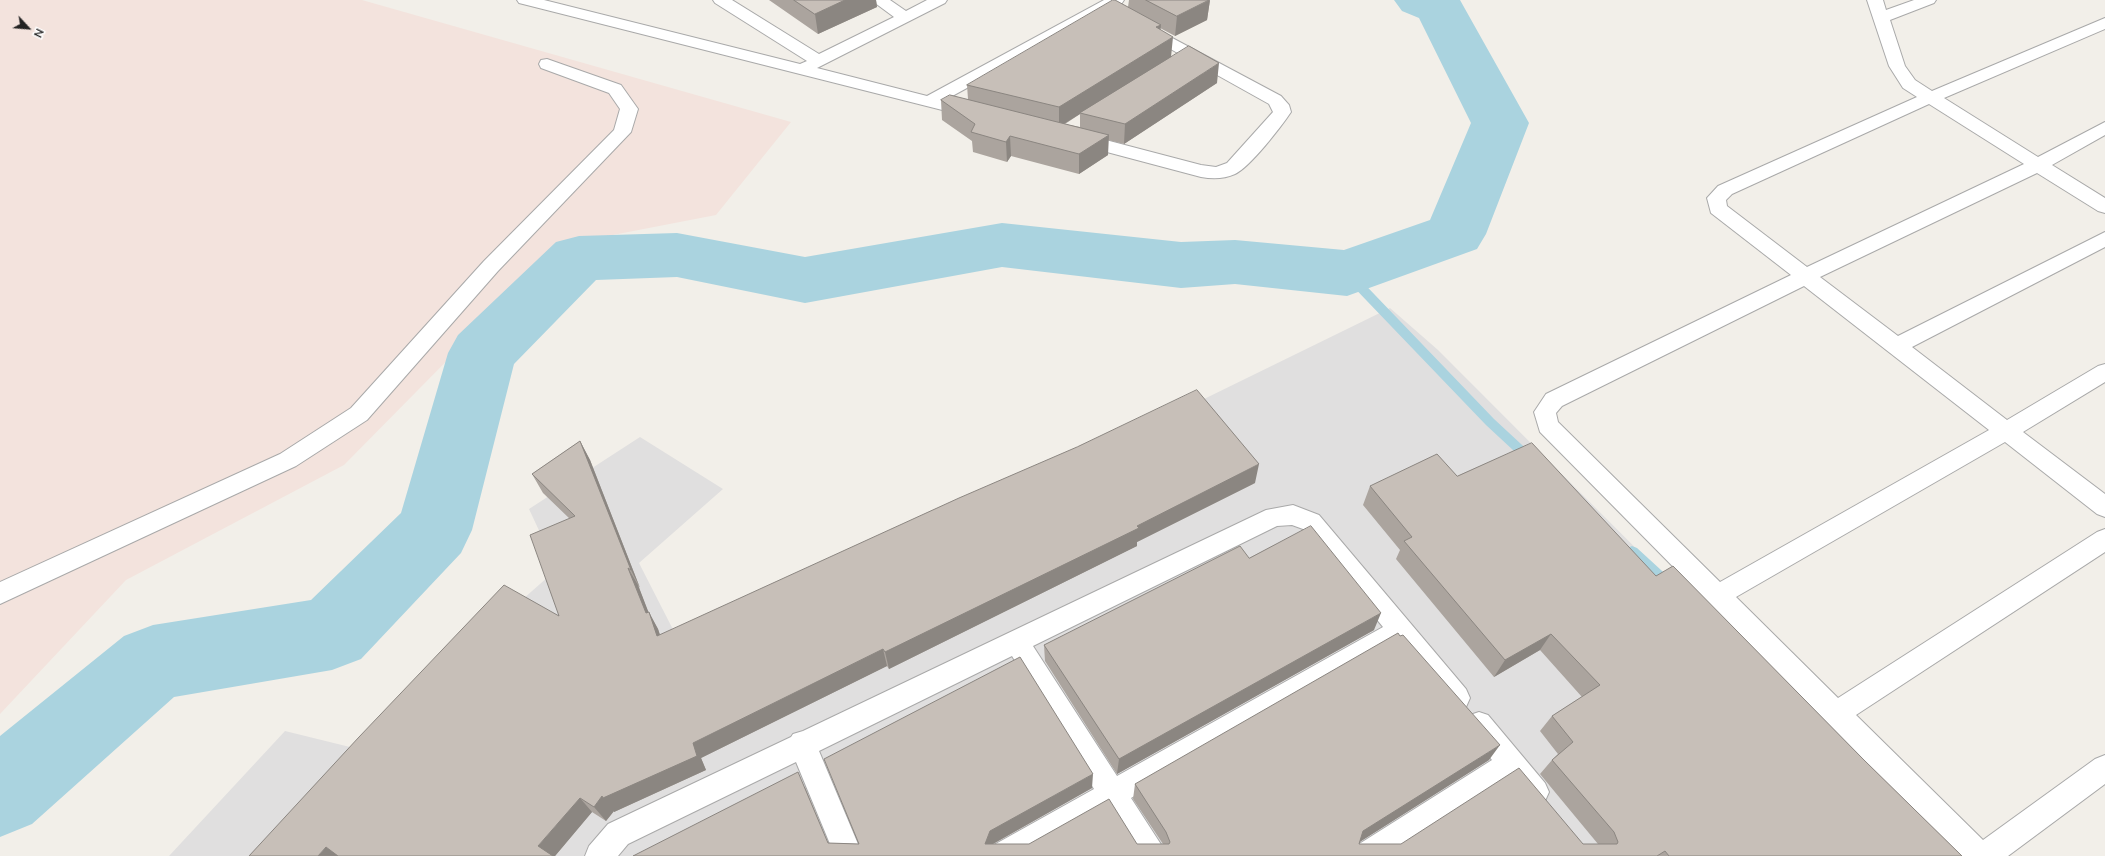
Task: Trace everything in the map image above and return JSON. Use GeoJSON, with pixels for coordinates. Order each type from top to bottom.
{"type":"FeatureCollection","features":[{"type":"Feature","properties":{"kind":"street"},"geometry":{"type":"LineString","coordinates":[[525,0],[803,69],[988,117]]}},
{"type":"Feature","properties":{"kind":"street"},"geometry":{"type":"LineString","coordinates":[[721,0],[819,62]]}},
{"type":"Feature","properties":{"kind":"street"},"geometry":{"type":"LineString","coordinates":[[879,0],[905,17]]}},
{"type":"Feature","properties":{"kind":"street"},"geometry":{"type":"LineString","coordinates":[[803,69],[938,0]]}},
{"type":"Feature","properties":{"kind":"street"},"geometry":{"type":"LineString","coordinates":[[1875,0],[1897,66],[1910,84],[2105,207]]}},
{"type":"Feature","properties":{"kind":"street"},"geometry":{"type":"LineString","coordinates":[[1881,18],[1928,0]]}},
{"type":"Feature","properties":{"kind":"street"},"geometry":{"type":"LineString","coordinates":[[929,102],[1118,10],[1184,58],[1267,95],[1280,105],[1282,112],[1230,170],[1220,174],[1201,171],[1062,135],[1081,123]]}},
{"type":"Feature","properties":{"kind":"street"},"geometry":{"type":"LineString","coordinates":[[2105,23],[1878,120],[1725,190],[1716,198],[1718,209],[2005,432],[2105,507]]}},
{"type":"Feature","properties":{"kind":"street"},"geometry":{"type":"LineString","coordinates":[[0,593],[288,460],[359,414],[491,266],[622,132],[629,109],[615,89],[547,64]]}},
{"type":"Feature","properties":{"kind":"street"},"geometry":{"type":"LineString","coordinates":[[1979,856],[1548,426],[1545,412],[1554,400],[1804,277],[2038,165],[2105,128]]}},
{"type":"Feature","properties":{"kind":"street"},"geometry":{"type":"LineString","coordinates":[[1895,347],[2105,238]]}},
{"type":"Feature","properties":{"kind":"street"},"geometry":{"type":"LineString","coordinates":[[1717,596],[2005,432],[2105,372]]}},
{"type":"Feature","properties":{"kind":"street"},"geometry":{"type":"LineString","coordinates":[[599,856],[618,834],[802,743],[1017,642],[1274,517],[1293,515],[1311,522],[1401,629],[1549,810]]}},
{"type":"Feature","properties":{"kind":"street"},"geometry":{"type":"LineString","coordinates":[[1836,714],[2105,539]]}},
{"type":"Feature","properties":{"kind":"street"},"geometry":{"type":"LineString","coordinates":[[1002,856],[1401,629]]}},
{"type":"Feature","properties":{"kind":"street"},"geometry":{"type":"LineString","coordinates":[[1017,642],[1152,856]]}},
{"type":"Feature","properties":{"kind":"street"},"geometry":{"type":"LineString","coordinates":[[802,743],[849,856]]}},
{"type":"Feature","properties":{"kind":"street"},"geometry":{"type":"LineString","coordinates":[[1366,856],[1511,763]]}},
{"type":"Feature","properties":{"kind":"street"},"geometry":{"type":"LineString","coordinates":[[1984,856],[2105,768]]}},
{"type":"Feature","properties":{"kind":"shaded area"},"geometry":{"type":"Polygon","coordinates":[[[0,0],[362,0],[791,122],[716,215],[561,245],[344,465],[126,580],[0,714],[0,0]]]}},
{"type":"Feature","properties":{"kind":"shaded area"},"geometry":{"type":"Polygon","coordinates":[[[1390,308],[1438,350],[1943,856],[169,856],[285,731],[354,748],[557,569],[529,509],[640,437],[723,489],[639,563],[685,653],[1390,308]]]}},
{"type":"Feature","properties":{"kind":"building"},"geometry":{"type":"Polygon","coordinates":[[[794,0],[845,0],[815,14],[794,0]]]}},
{"type":"Feature","properties":{"kind":"building"},"geometry":{"type":"Polygon","coordinates":[[[1113,0],[1161,25],[1156,27],[1173,37],[1059,107],[967,85],[1113,0]]]}},
{"type":"Feature","properties":{"kind":"building"},"geometry":{"type":"Polygon","coordinates":[[[1146,0],[1209,0],[1177,16],[1146,0]]]}},
{"type":"Feature","properties":{"kind":"building"},"geometry":{"type":"Polygon","coordinates":[[[1189,46],[1219,63],[1125,124],[1080,113],[1189,46]]]}},
{"type":"Feature","properties":{"kind":"building"},"geometry":{"type":"Polygon","coordinates":[[[950,95],[1109,135],[1079,154],[1010,136],[1006,142],[971,132],[975,124],[941,100],[950,95]]]}},
{"type":"Feature","properties":{"kind":"building"},"geometry":{"type":"Polygon","coordinates":[[[1197,390],[1259,464],[1137,526],[1139,528],[885,652],[883,649],[693,743],[697,756],[603,798],[602,796],[594,807],[580,798],[538,846],[553,856],[338,856],[326,847],[318,856],[249,856],[359,737],[504,585],[559,616],[530,535],[575,516],[532,474],[580,441],[631,570],[628,568],[646,613],[649,612],[657,636],[959,498],[1077,447],[1197,390]]]}},
{"type":"Feature","properties":{"kind":"building"},"geometry":{"type":"Polygon","coordinates":[[[1532,443],[1656,576],[1673,566],[1864,760],[1962,856],[1669,856],[1665,851],[1657,856],[633,856],[798,772],[828,843],[859,844],[824,759],[1020,657],[1093,774],[990,831],[985,844],[1029,844],[1109,799],[1137,844],[1169,844],[1170,842],[1166,832],[1135,784],[1398,633],[1400,636],[1403,635],[1500,745],[1363,831],[1359,844],[1401,844],[1519,768],[1583,844],[1617,844],[1618,842],[1614,832],[1552,760],[1573,742],[1552,716],[1600,685],[1551,634],[1505,660],[1404,541],[1412,537],[1370,486],[1437,454],[1457,476],[1532,443]]]}},
{"type":"Feature","properties":{"kind":"building"},"geometry":{"type":"Polygon","coordinates":[[[1311,526],[1381,613],[1119,759],[1044,645],[1240,546],[1249,558],[1311,526]]]}},
{"type":"Feature","properties":{"kind":"waterway"},"geometry":{"type":"LineString","coordinates":[[0,793],[153,663],[332,633],[434,530],[482,353],[579,258],[677,255],[805,280],[1002,245],[1181,265],[1235,262],[1347,273],[1455,234],[1500,123],[1440,8],[1420,0]]}},
{"type":"Feature","properties":{"kind":"waterway"},"geometry":{"type":"LineString","coordinates":[[1347,273],[1490,422],[1531,460]]}},
{"type":"Feature","properties":{"kind":"waterway"},"geometry":{"type":"LineString","coordinates":[[1632,552],[1668,585]]}}]}
